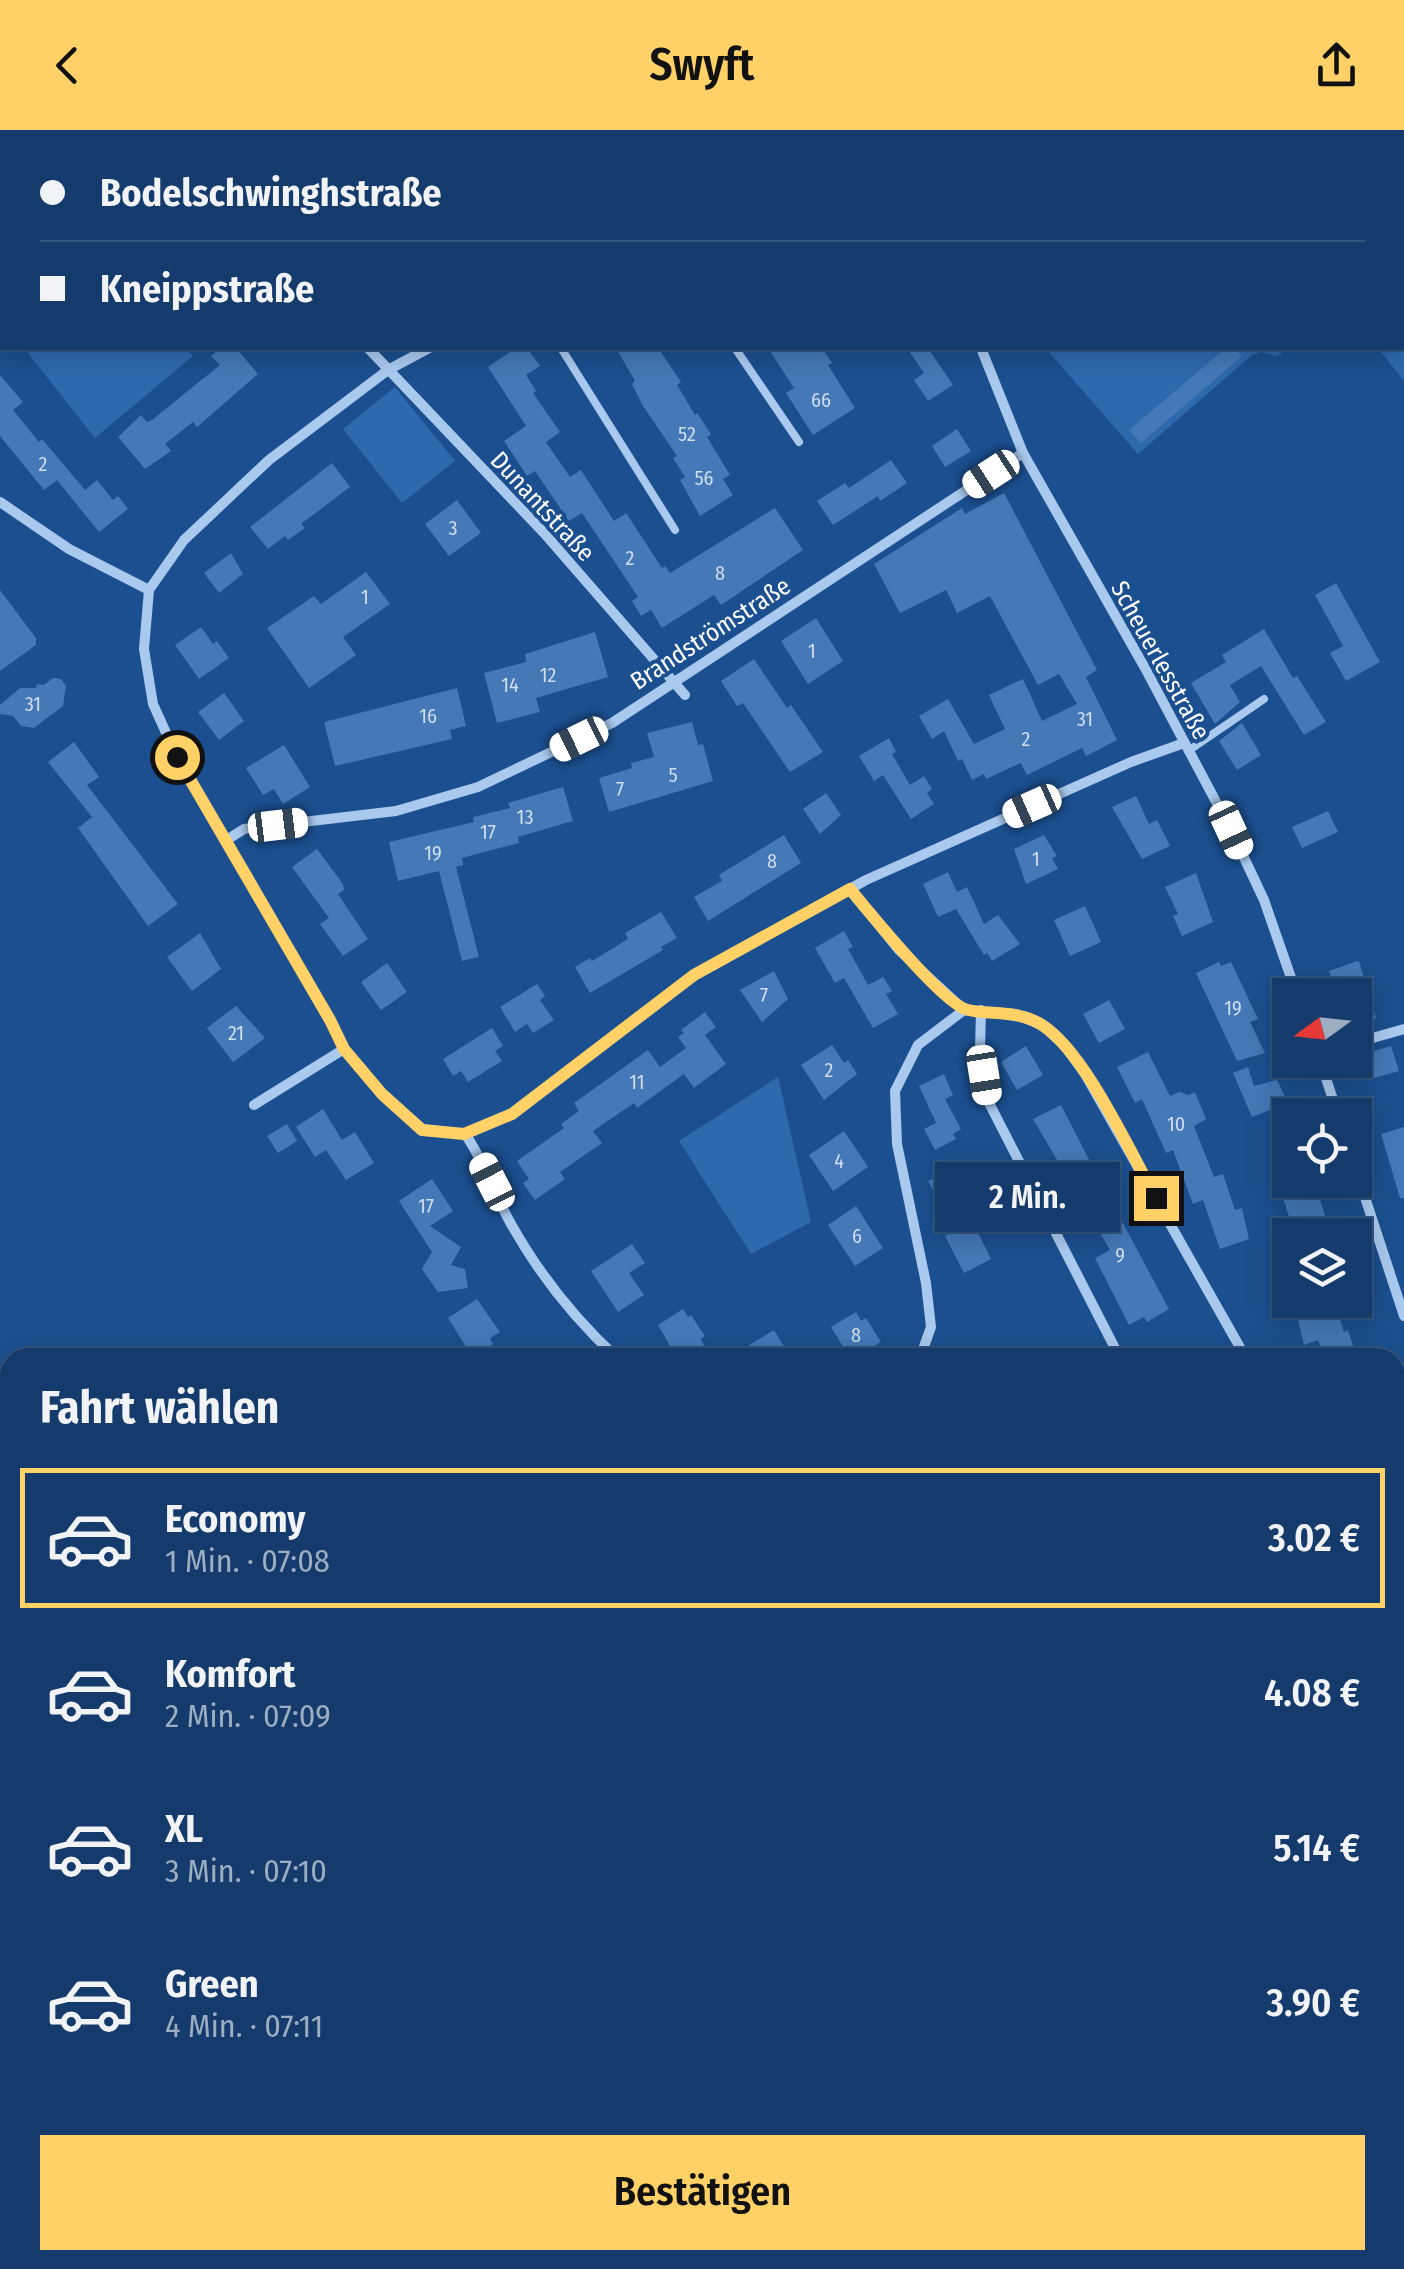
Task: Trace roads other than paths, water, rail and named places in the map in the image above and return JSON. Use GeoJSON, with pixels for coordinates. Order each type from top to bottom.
{"type":"FeatureCollection","features":[{"type":"Feature","properties":{"kind":"street","name":"Dunantstraße"},"geometry":{"type":"LineString","coordinates":[[370,350],[544,534],[685,695]]}},
{"type":"Feature","properties":{"kind":"street"},"geometry":{"type":"LineString","coordinates":[[426,350],[388,370],[269,460],[184,540],[149,590],[144,649],[153,704],[177,757],[344,1049],[382,1094],[422,1130],[464,1134],[512,1114],[694,975],[850,889],[1131,762],[1186,747]]}},
{"type":"Feature","properties":{"kind":"street","name":"Scheuerlesstraße"},"geometry":{"type":"LineString","coordinates":[[982,350],[1023,452],[1186,747],[1264,900],[1292,978]]}},
{"type":"Feature","properties":{"kind":"street","name":"Brandströmstraße"},"geometry":{"type":"LineString","coordinates":[[225,840],[244,829],[396,811],[478,787],[612,723],[1023,452]]}},
{"type":"Feature","properties":{"kind":"street"},"geometry":{"type":"LineString","coordinates":[[0,502],[69,549],[149,590]]}},
{"type":"Feature","properties":{"kind":"street"},"geometry":{"type":"LineString","coordinates":[[850,889],[898,949],[964,1010]]}},
{"type":"Feature","properties":{"kind":"street"},"geometry":{"type":"LineString","coordinates":[[923,1348],[930,1327],[926,1283],[897,1144],[895,1091],[918,1045],[964,1010],[1015,1014],[1042,1024],[1064,1044],[1086,1074],[1240,1348]]}},
{"type":"Feature","properties":{"kind":"street"},"geometry":{"type":"LineString","coordinates":[[981,1010],[980,1050],[988,1100],[1115,1348]]}},
{"type":"Feature","properties":{"kind":"street"},"geometry":{"type":"LineString","coordinates":[[1372,1038],[1404,1029]]}},
{"type":"Feature","properties":{"kind":"street"},"geometry":{"type":"LineString","coordinates":[[254,1105],[344,1049]]}},
{"type":"Feature","properties":{"kind":"street"},"geometry":{"type":"LineString","coordinates":[[464,1134],[510,1222],[557,1294],[606,1348]]}},
{"type":"Feature","properties":{"kind":"street"},"geometry":{"type":"LineString","coordinates":[[1365,1198],[1404,1316]]}},
{"type":"Feature","properties":{"kind":"lane"},"geometry":{"type":"LineString","coordinates":[[562,350],[675,530]]}},
{"type":"Feature","properties":{"kind":"lane"},"geometry":{"type":"LineString","coordinates":[[736,350],[799,442]]}},
{"type":"Feature","properties":{"kind":"lane"},"geometry":{"type":"LineString","coordinates":[[1186,747],[1264,699]]}}]}
